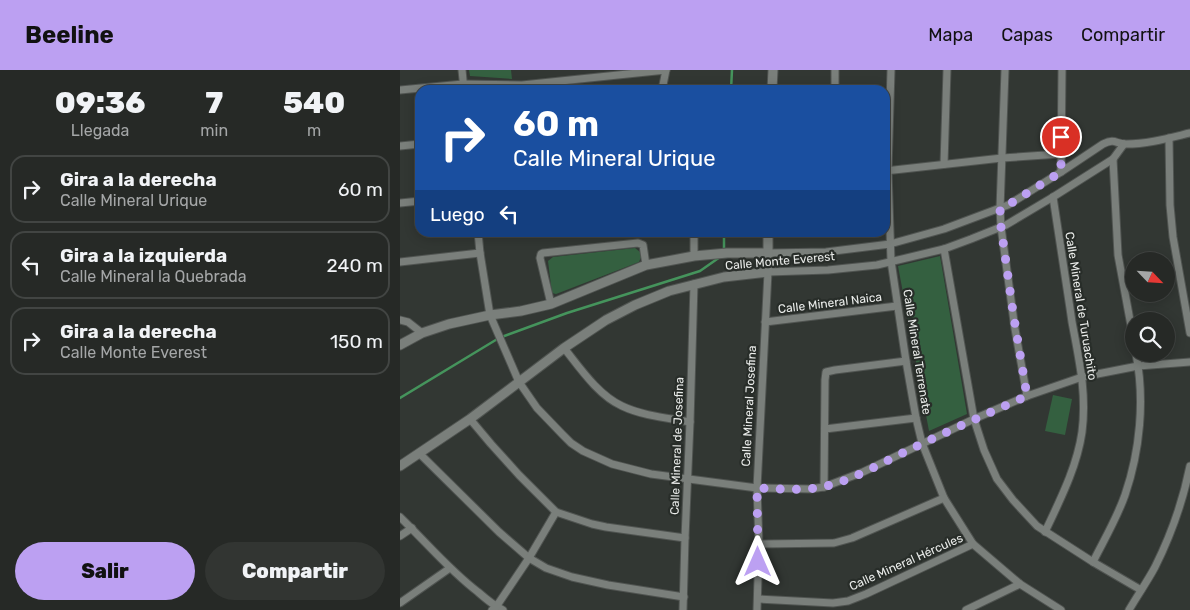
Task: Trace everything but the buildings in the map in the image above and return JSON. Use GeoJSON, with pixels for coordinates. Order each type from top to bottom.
{"type":"FeatureCollection","features":[{"type":"Feature","properties":{"kind":"street"},"geometry":{"type":"LineString","coordinates":[[462,70],[464,85]]}},
{"type":"Feature","properties":{"kind":"street"},"geometry":{"type":"LineString","coordinates":[[567,80],[568,70]]}},
{"type":"Feature","properties":{"kind":"street"},"geometry":{"type":"LineString","coordinates":[[535,85],[666,70],[663,85]]}},
{"type":"Feature","properties":{"kind":"street"},"geometry":{"type":"LineString","coordinates":[[772,85],[773,70]]}},
{"type":"Feature","properties":{"kind":"street"},"geometry":{"type":"LineString","coordinates":[[835,85],[836,70]]}},
{"type":"Feature","properties":{"kind":"street","name":"Calle Mineral Terrenate"},"geometry":{"type":"LineString","coordinates":[[890,95],[891,70]]}},
{"type":"Feature","properties":{"kind":"street"},"geometry":{"type":"LineString","coordinates":[[944,164],[947,70]]}},
{"type":"Feature","properties":{"kind":"street"},"geometry":{"type":"LineString","coordinates":[[1004,70],[1001,227],[1015,329],[1027,396]]}},
{"type":"Feature","properties":{"kind":"street"},"geometry":{"type":"LineString","coordinates":[[1061,172],[1062,70]]}},
{"type":"Feature","properties":{"kind":"street"},"geometry":{"type":"LineString","coordinates":[[400,90],[415,89]]}},
{"type":"Feature","properties":{"kind":"street","name":"Calle Monte Everest"},"geometry":{"type":"LineString","coordinates":[[400,345],[422,333],[449,324],[551,304],[646,265],[694,256],[723,253],[826,252],[890,244],[944,229],[1000,209],[1109,141],[1124,144],[1190,133]]}},
{"type":"Feature","properties":{"kind":"street"},"geometry":{"type":"LineString","coordinates":[[1169,138],[1170,205],[1173,236],[1190,333]]}},
{"type":"Feature","properties":{"kind":"street"},"geometry":{"type":"LineString","coordinates":[[400,146],[415,144]]}},
{"type":"Feature","properties":{"kind":"street","name":"Calle Monte Everest"},"geometry":{"type":"LineString","coordinates":[[400,466],[470,419],[564,348],[606,320],[634,305],[669,290],[724,277],[768,272],[828,270],[877,265],[944,249],[1006,225],[1113,159],[1124,144]]}},
{"type":"Feature","properties":{"kind":"street"},"geometry":{"type":"LineString","coordinates":[[890,170],[1060,154]]}},
{"type":"Feature","properties":{"kind":"street"},"geometry":{"type":"LineString","coordinates":[[1113,159],[1118,255],[1128,312]]}},
{"type":"Feature","properties":{"kind":"street","name":"Calle Mineral de Turuachito"},"geometry":{"type":"LineString","coordinates":[[1045,532],[1064,493],[1076,460],[1083,413],[1082,377],[1053,197]]}},
{"type":"Feature","properties":{"kind":"street"},"geometry":{"type":"LineString","coordinates":[[400,203],[415,202]]}},
{"type":"Feature","properties":{"kind":"street"},"geometry":{"type":"LineString","coordinates":[[478,237],[490,315],[519,382],[537,408],[571,443],[584,451],[612,464],[651,474],[757,488],[810,489],[824,487],[863,472],[922,443],[1027,396],[1082,377],[1138,366],[1190,362]]}},
{"type":"Feature","properties":{"kind":"street"},"geometry":{"type":"LineString","coordinates":[[694,237],[694,256]]}},
{"type":"Feature","properties":{"kind":"street","name":"Calle Mineral Josefina"},"geometry":{"type":"LineString","coordinates":[[757,610],[759,544],[757,488],[768,272],[768,237]]}},
{"type":"Feature","properties":{"kind":"street","name":"Calle Mineral Terrenate"},"geometry":{"type":"LineString","coordinates":[[890,237],[897,306],[916,418],[922,443],[944,498],[973,544],[1020,584],[1061,610]]}},
{"type":"Feature","properties":{"kind":"street"},"geometry":{"type":"LineString","coordinates":[[551,304],[541,261],[541,254],[545,252],[638,243],[642,244],[646,265]]}},
{"type":"Feature","properties":{"kind":"street"},"geometry":{"type":"LineString","coordinates":[[944,249],[974,419],[984,450],[998,478],[1020,509],[1037,526],[1141,590]]}},
{"type":"Feature","properties":{"kind":"street"},"geometry":{"type":"LineString","coordinates":[[400,262],[480,253]]}},
{"type":"Feature","properties":{"kind":"street","name":"Calle Mineral de Josefina"},"geometry":{"type":"LineString","coordinates":[[683,610],[694,284]]}},
{"type":"Feature","properties":{"kind":"street","name":"Calle Mineral Naica"},"geometry":{"type":"LineString","coordinates":[[765,322],[897,306]]}},
{"type":"Feature","properties":{"kind":"street"},"geometry":{"type":"LineString","coordinates":[[400,320],[408,322],[422,333]]}},
{"type":"Feature","properties":{"kind":"street"},"geometry":{"type":"LineString","coordinates":[[564,348],[588,378],[621,406],[651,415],[690,422]]}},
{"type":"Feature","properties":{"kind":"street"},"geometry":{"type":"LineString","coordinates":[[824,487],[826,372],[906,361]]}},
{"type":"Feature","properties":{"kind":"street"},"geometry":{"type":"LineString","coordinates":[[1093,562],[1124,496],[1135,458],[1139,415],[1137,362]]}},
{"type":"Feature","properties":{"kind":"street"},"geometry":{"type":"LineString","coordinates":[[824,429],[916,418]]}},
{"type":"Feature","properties":{"kind":"street"},"geometry":{"type":"LineString","coordinates":[[470,419],[519,475],[556,512],[606,527],[685,538]]}},
{"type":"Feature","properties":{"kind":"street"},"geometry":{"type":"LineString","coordinates":[[419,454],[499,532],[529,558],[546,568],[572,577],[608,585],[684,597]]}},
{"type":"Feature","properties":{"kind":"street"},"geometry":{"type":"LineString","coordinates":[[1128,610],[1154,568],[1171,534],[1186,487],[1190,466]]}},
{"type":"Feature","properties":{"kind":"street"},"geometry":{"type":"LineString","coordinates":[[759,544],[834,543],[852,538],[944,498]]}},
{"type":"Feature","properties":{"kind":"street"},"geometry":{"type":"LineString","coordinates":[[400,517],[450,568],[497,609],[556,512]]}},
{"type":"Feature","properties":{"kind":"street"},"geometry":{"type":"LineString","coordinates":[[400,536],[412,528]]}},
{"type":"Feature","properties":{"kind":"street","name":"Calle Mineral Hércules"},"geometry":{"type":"LineString","coordinates":[[758,599],[819,603],[848,601],[874,591],[973,544]]}},
{"type":"Feature","properties":{"kind":"street"},"geometry":{"type":"LineString","coordinates":[[400,603],[450,568]]}},
{"type":"Feature","properties":{"kind":"street"},"geometry":{"type":"LineString","coordinates":[[966,610],[1020,584]]}},
{"type":"Feature","properties":{"kind":"green space"},"geometry":{"type":"Polygon","coordinates":[[[469,70],[511,70],[512,79],[470,76],[469,70]]]}},
{"type":"Feature","properties":{"kind":"green space"},"geometry":{"type":"Polygon","coordinates":[[[635,248],[640,252],[639,262],[556,294],[552,293],[548,261],[553,257],[635,248]]]}},
{"type":"Feature","properties":{"kind":"green space"},"geometry":{"type":"Polygon","coordinates":[[[940,256],[967,414],[929,431],[898,266],[940,256]]]}},
{"type":"Feature","properties":{"kind":"green space"},"geometry":{"type":"Polygon","coordinates":[[[1053,395],[1072,399],[1065,435],[1045,431],[1053,395]]]}},
{"type":"Feature","properties":{"kind":"waterway"},"geometry":{"type":"LineString","coordinates":[[731,85],[732,70]]}},
{"type":"Feature","properties":{"kind":"waterway"},"geometry":{"type":"LineString","coordinates":[[724,237],[724,251]]}},
{"type":"Feature","properties":{"kind":"waterway"},"geometry":{"type":"LineString","coordinates":[[400,398],[499,338],[567,313],[700,271],[720,257]]}},
{"type":"Feature","properties":{"kind":"route"},"geometry":{"type":"LineString","coordinates":[[758,562],[757,488],[810,489],[836,483],[1027,396],[1013,312],[1000,209],[1061,172],[1061,137]]}}]}
